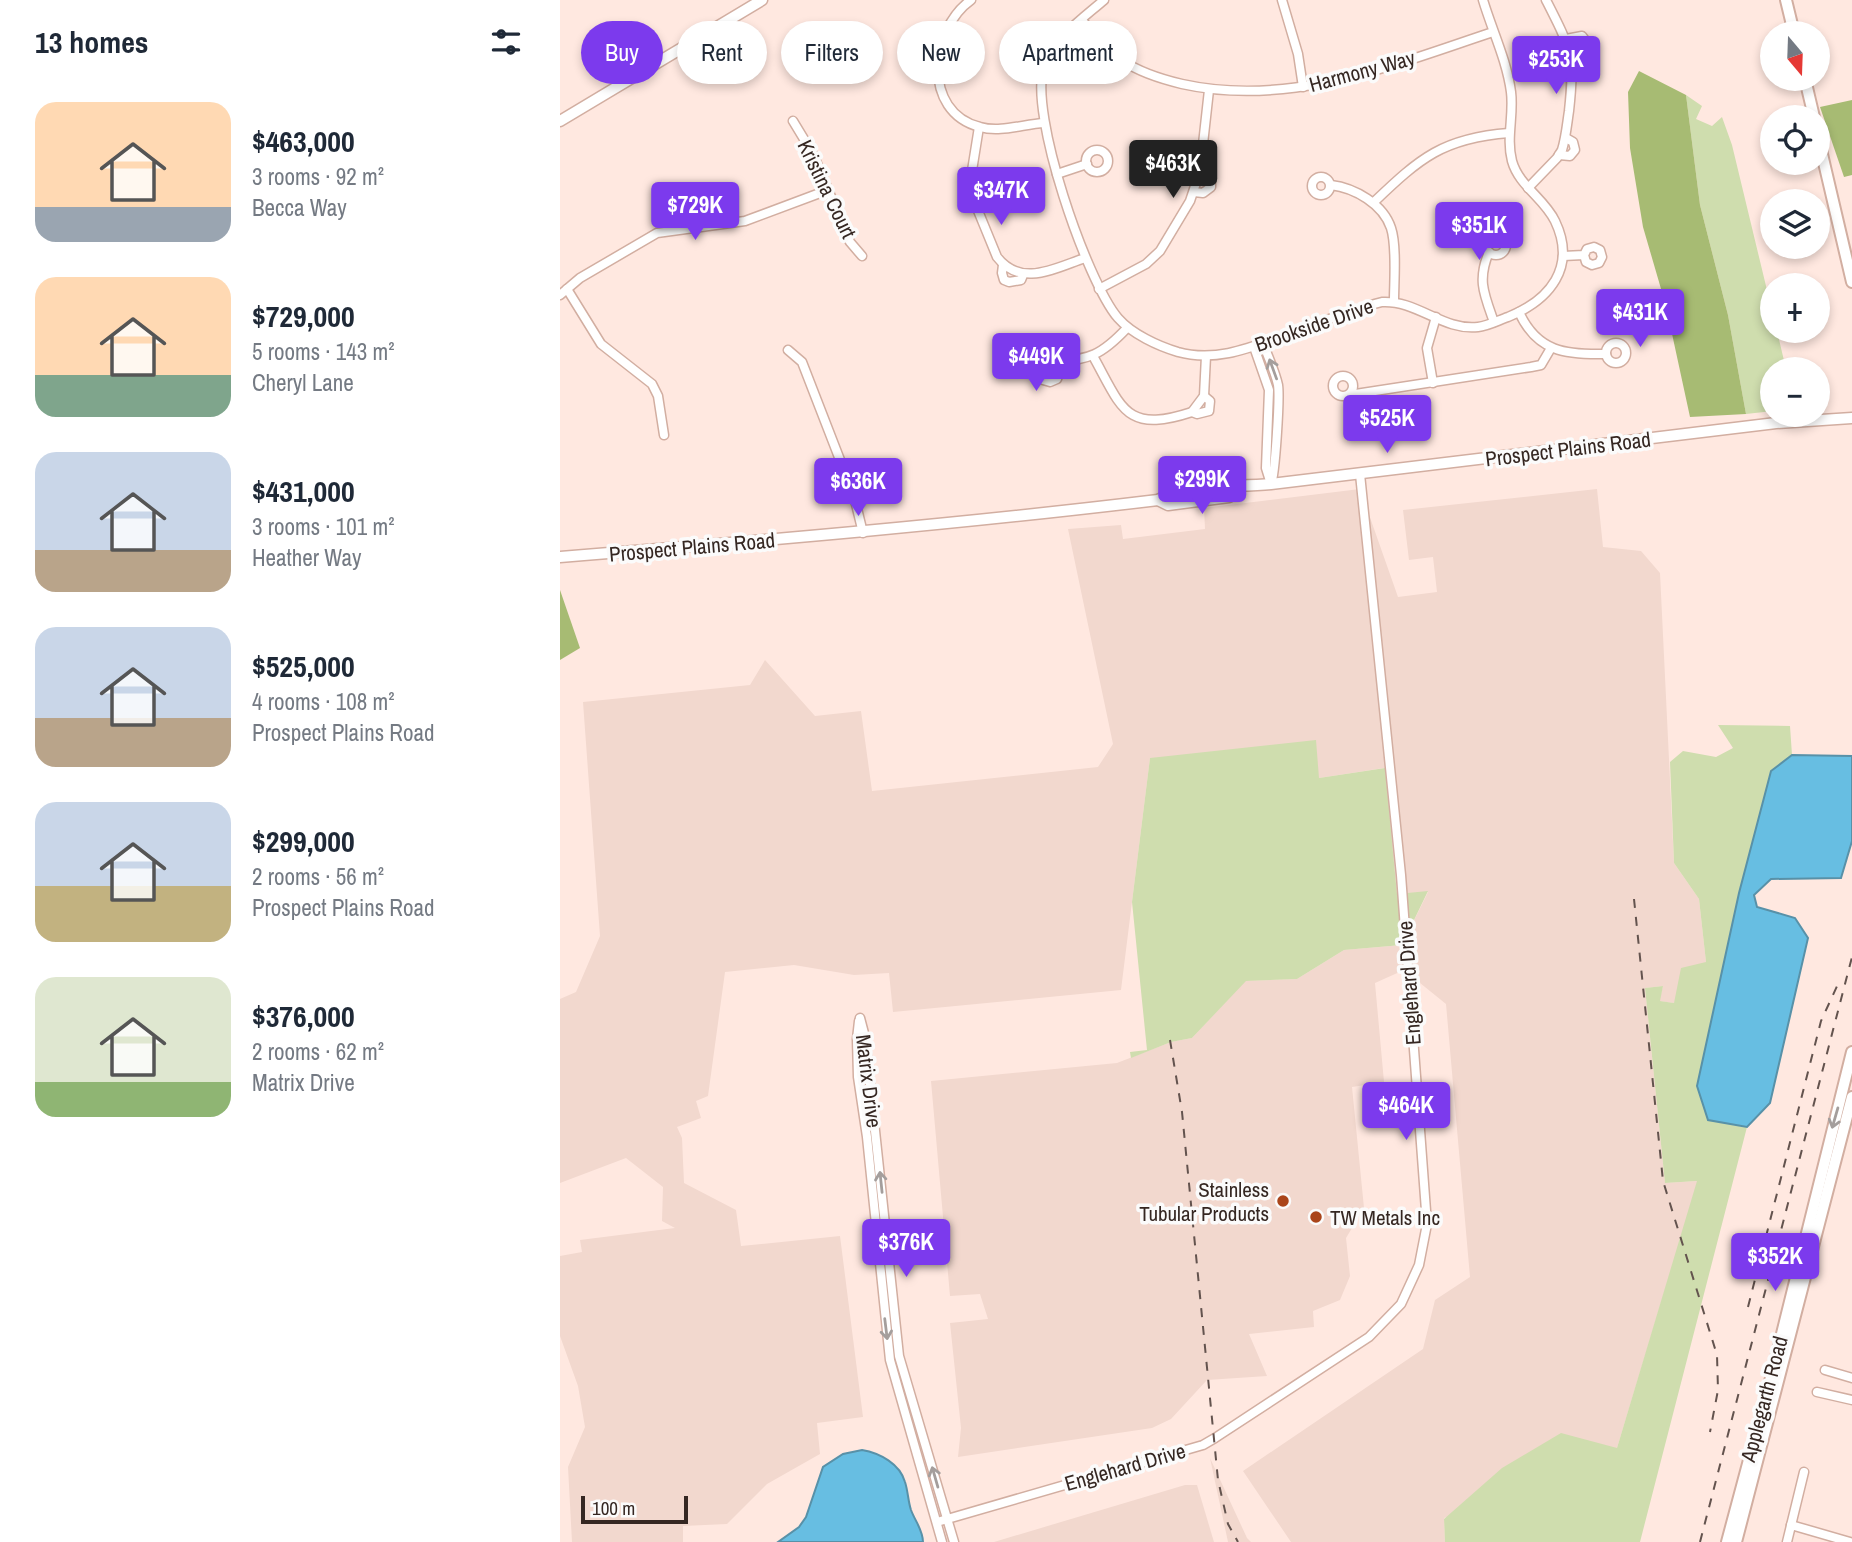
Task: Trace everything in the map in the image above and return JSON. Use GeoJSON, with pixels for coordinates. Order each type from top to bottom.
{"type":"FeatureCollection","features":[{"type":"Feature","properties":{"kind":"main road"},"geometry":{"type":"LineString","coordinates":[[1786,0],[1791,21]]}},
{"type":"Feature","properties":{"kind":"main road"},"geometry":{"type":"LineString","coordinates":[[1827,175],[1852,282]]}},
{"type":"Feature","properties":{"kind":"main road"},"geometry":{"type":"LineString","coordinates":[[1830,175],[1852,251]]}},
{"type":"Feature","properties":{"kind":"main road","name":"Applegarth Road"},"geometry":{"type":"LineString","coordinates":[[1727,1542],[1852,1052]]}},
{"type":"Feature","properties":{"kind":"main road","name":"Applegarth Road"},"geometry":{"type":"LineString","coordinates":[[1736,1542],[1852,1097]]}},
{"type":"Feature","properties":{"kind":"street"},"geometry":{"type":"LineString","coordinates":[[560,121],[762,0]]}},
{"type":"Feature","properties":{"kind":"street"},"geometry":{"type":"LineString","coordinates":[[971,0],[954,15],[945,29],[939,50],[939,83],[944,100],[959,117],[979,127],[998,129],[1044,123]]}},
{"type":"Feature","properties":{"kind":"street","name":"Brookside Drive"},"geometry":{"type":"LineString","coordinates":[[1104,0],[1055,46],[1044,67],[1041,79],[1044,123],[1048,144],[1085,258],[1099,289],[1127,328],[1178,352],[1206,356],[1254,347],[1375,303],[1394,301],[1412,305],[1436,317],[1468,327],[1479,327],[1537,303],[1557,279],[1563,256]]}},
{"type":"Feature","properties":{"kind":"street"},"geometry":{"type":"LineString","coordinates":[[1483,0],[1509,79],[1512,99],[1509,133],[1512,161],[1528,188],[1555,219],[1563,256],[1584,255]]}},
{"type":"Feature","properties":{"kind":"street"},"geometry":{"type":"LineString","coordinates":[[1528,188],[1559,155],[1566,138],[1573,76],[1572,58],[1566,39],[1546,0]]}},
{"type":"Feature","properties":{"kind":"street"},"geometry":{"type":"LineString","coordinates":[[1285,1],[1303,87]]}},
{"type":"Feature","properties":{"kind":"street","name":"Harmony Way"},"geometry":{"type":"LineString","coordinates":[[1082,20],[1104,47],[1124,62],[1157,78],[1209,90],[1256,92],[1345,79],[1493,32]]}},
{"type":"Feature","properties":{"kind":"street"},"geometry":{"type":"LineString","coordinates":[[1566,39],[1582,36],[1588,44],[1586,52],[1572,58]]}},
{"type":"Feature","properties":{"kind":"street"},"geometry":{"type":"LineString","coordinates":[[1099,289],[1146,264],[1160,251],[1194,192],[1200,171],[1209,90]]}},
{"type":"Feature","properties":{"kind":"street","name":"Kristina Court"},"geometry":{"type":"LineString","coordinates":[[793,121],[813,154],[850,242],[862,256]]}},
{"type":"Feature","properties":{"kind":"street"},"geometry":{"type":"LineString","coordinates":[[979,127],[970,183],[972,196],[997,257],[1003,265],[1023,275],[1036,275],[1085,258]]}},
{"type":"Feature","properties":{"kind":"street"},"geometry":{"type":"LineString","coordinates":[[1374,202],[1412,166],[1431,154],[1473,137],[1509,133]]}},
{"type":"Feature","properties":{"kind":"street"},"geometry":{"type":"LineString","coordinates":[[1058,174],[1087,164]]}},
{"type":"Feature","properties":{"kind":"street"},"geometry":{"type":"LineString","coordinates":[[1194,192],[1208,191],[1213,181],[1207,172],[1200,171]]}},
{"type":"Feature","properties":{"kind":"street"},"geometry":{"type":"LineString","coordinates":[[1331,185],[1344,187],[1374,202],[1392,229],[1394,301]]}},
{"type":"Feature","properties":{"kind":"street"},"geometry":{"type":"LineString","coordinates":[[664,435],[659,396],[652,384],[601,344],[564,292],[580,278],[657,233],[746,221],[828,190]]}},
{"type":"Feature","properties":{"kind":"street"},"geometry":{"type":"LineString","coordinates":[[1489,251],[1482,270],[1482,282],[1483,293],[1494,322]]}},
{"type":"Feature","properties":{"kind":"street"},"geometry":{"type":"LineString","coordinates":[[1003,265],[1004,280],[1015,282],[1021,280],[1023,275]]}},
{"type":"Feature","properties":{"kind":"street"},"geometry":{"type":"LineString","coordinates":[[1519,312],[1530,332],[1551,348],[1569,353],[1606,354]]}},
{"type":"Feature","properties":{"kind":"street"},"geometry":{"type":"LineString","coordinates":[[1433,383],[1427,348],[1436,317]]}},
{"type":"Feature","properties":{"kind":"street"},"geometry":{"type":"LineString","coordinates":[[1054,364],[1094,356],[1112,344],[1127,328]]}},
{"type":"Feature","properties":{"kind":"street"},"geometry":{"type":"LineString","coordinates":[[1263,343],[1279,393],[1274,477],[1271,484]]}},
{"type":"Feature","properties":{"kind":"street"},"geometry":{"type":"LineString","coordinates":[[1254,347],[1269,390],[1266,468],[1271,484]]}},
{"type":"Feature","properties":{"kind":"street"},"geometry":{"type":"LineString","coordinates":[[1349,395],[1541,365],[1551,348]]}},
{"type":"Feature","properties":{"kind":"street"},"geometry":{"type":"LineString","coordinates":[[788,350],[802,362],[855,496],[863,533]]}},
{"type":"Feature","properties":{"kind":"street"},"geometry":{"type":"LineString","coordinates":[[1094,356],[1121,407],[1128,414],[1145,420],[1192,412],[1204,396],[1206,356]]}},
{"type":"Feature","properties":{"kind":"street","name":"Prospect Plains Road"},"geometry":{"type":"LineString","coordinates":[[560,557],[863,533],[1158,500],[1168,505],[1229,497],[1242,487],[1776,423],[1852,418]]}},
{"type":"Feature","properties":{"kind":"street","name":"Englehard Drive"},"geometry":{"type":"LineString","coordinates":[[937,1522],[1203,1445],[1369,1338],[1401,1304],[1419,1265],[1427,1224],[1401,874],[1360,474]]}},
{"type":"Feature","properties":{"kind":"street","name":"Matrix Drive"},"geometry":{"type":"LineString","coordinates":[[942,1542],[890,1360],[867,1137],[858,1077],[857,1039],[860,1018],[865,1037],[900,1356],[954,1542]]}},
{"type":"Feature","properties":{"kind":"street"},"geometry":{"type":"LineString","coordinates":[[1825,1370],[1852,1378]]}},
{"type":"Feature","properties":{"kind":"street"},"geometry":{"type":"LineString","coordinates":[[1817,1392],[1852,1400]]}},
{"type":"Feature","properties":{"kind":"street"},"geometry":{"type":"LineString","coordinates":[[1787,1542],[1804,1472]]}},
{"type":"Feature","properties":{"kind":"street"},"geometry":{"type":"LineString","coordinates":[[1791,1525],[1850,1542]]}},
{"type":"Feature","properties":{"kind":"shaded area"},"geometry":{"type":"Polygon","coordinates":[[[1360,489],[1398,597],[1437,592],[1433,557],[1409,560],[1403,510],[1597,489],[1603,547],[1641,551],[1660,573],[1674,863],[1699,899],[1706,962],[1674,1003],[1659,1001],[1663,986],[1645,988],[1665,1183],[1698,1181],[1617,1448],[1444,1518],[1445,1542],[1291,1542],[1243,1471],[1423,1349],[1435,1300],[1470,1277],[1446,1004],[1404,970],[1375,983],[1384,1082],[1352,1087],[1364,1208],[1346,1238],[1350,1276],[1340,1300],[1313,1311],[1314,1327],[1249,1334],[1267,1376],[1207,1380],[1171,1419],[1152,1428],[958,1457],[961,1428],[950,1323],[988,1319],[980,1294],[950,1296],[931,1081],[1117,1063],[1171,1042],[1192,1038],[1245,981],[1297,979],[1344,950],[1402,945],[1428,892],[1397,894],[1384,768],[1319,778],[1150,758],[1121,990],[893,1012],[889,973],[854,975],[794,965],[725,972],[708,1096],[696,1101],[701,1118],[677,1127],[682,1138],[684,1183],[736,1210],[741,1246],[840,1236],[863,1417],[817,1423],[820,1454],[767,1484],[727,1524],[683,1526],[683,1542],[572,1542],[568,1467],[585,1427],[578,1386],[560,1336],[560,1256],[582,1252],[580,1240],[675,1228],[662,1221],[663,1187],[626,1158],[560,1183],[560,999],[576,992],[600,936],[583,702],[750,685],[765,660],[815,716],[861,711],[872,791],[1098,767],[1113,744],[1068,529],[1121,525],[1123,539],[1205,529],[1204,508],[1360,489]]]}},
{"type":"Feature","properties":{"kind":"shaded area"},"geometry":{"type":"Polygon","coordinates":[[[1210,1458],[1247,1538],[1251,1542],[1228,1542],[1210,1458]]]}},
{"type":"Feature","properties":{"kind":"shaded area"},"geometry":{"type":"Polygon","coordinates":[[[1185,1485],[1197,1485],[1214,1542],[994,1542],[1185,1485]]]}},
{"type":"Feature","properties":{"kind":"green space"},"geometry":{"type":"Polygon","coordinates":[[[1639,71],[1686,95],[1700,205],[1728,315],[1746,414],[1690,417],[1666,306],[1643,227],[1630,148],[1628,92],[1639,71]]]}},
{"type":"Feature","properties":{"kind":"green space"},"geometry":{"type":"Polygon","coordinates":[[[1686,95],[1702,106],[1696,119],[1712,126],[1722,117],[1732,145],[1763,273],[1760,273],[1760,343],[1780,343],[1783,357],[1760,357],[1760,412],[1746,414],[1728,315],[1700,205],[1686,95]]]}},
{"type":"Feature","properties":{"kind":"green space"},"geometry":{"type":"Polygon","coordinates":[[[1852,100],[1852,175],[1844,177],[1830,136],[1829,105],[1852,100]]]}},
{"type":"Feature","properties":{"kind":"green space"},"geometry":{"type":"Polygon","coordinates":[[[560,590],[580,648],[560,660],[560,590]]]}},
{"type":"Feature","properties":{"kind":"green space"},"geometry":{"type":"Polygon","coordinates":[[[1718,725],[1790,726],[1792,755],[1771,771],[1739,893],[1697,1086],[1708,1120],[1747,1127],[1640,1542],[1445,1542],[1444,1519],[1502,1468],[1561,1433],[1617,1448],[1697,1181],[1665,1183],[1645,988],[1663,986],[1660,1001],[1674,1003],[1681,968],[1706,962],[1699,899],[1674,863],[1670,762],[1683,751],[1716,757],[1733,748],[1718,725]]]}},
{"type":"Feature","properties":{"kind":"green space"},"geometry":{"type":"Polygon","coordinates":[[[1316,740],[1319,778],[1385,768],[1397,894],[1428,891],[1402,945],[1344,950],[1297,979],[1246,981],[1192,1038],[1171,1042],[1131,1058],[1130,1052],[1147,1050],[1132,902],[1150,758],[1316,740]]]}},
{"type":"Feature","properties":{"kind":"water"},"geometry":{"type":"Polygon","coordinates":[[[1792,755],[1852,756],[1852,841],[1841,878],[1771,879],[1754,895],[1757,907],[1795,918],[1808,938],[1770,1103],[1747,1127],[1708,1120],[1697,1086],[1739,893],[1771,771],[1792,755]]]}},
{"type":"Feature","properties":{"kind":"water"},"geometry":{"type":"Polygon","coordinates":[[[862,1450],[882,1457],[899,1470],[923,1542],[778,1542],[799,1527],[806,1517],[823,1467],[843,1454],[862,1450]]]}},
{"type":"Feature","properties":{"kind":"railway"},"geometry":{"type":"LineString","coordinates":[[1634,899],[1663,1181],[1717,1355],[1718,1390],[1710,1432]]}},
{"type":"Feature","properties":{"kind":"railway"},"geometry":{"type":"LineString","coordinates":[[1700,1542],[1852,957]]}},
{"type":"Feature","properties":{"kind":"railway"},"geometry":{"type":"LineString","coordinates":[[1748,1307],[1821,1021],[1838,984]]}},
{"type":"Feature","properties":{"kind":"railway"},"geometry":{"type":"LineString","coordinates":[[1170,1040],[1182,1112],[1218,1480],[1228,1524],[1238,1542]]}},
{"type":"Feature","properties":{"kind":"place","name":"Stainless Tubular Products"},"geometry":{"type":"Point","coordinates":[1283,1201]}},
{"type":"Feature","properties":{"kind":"place","name":"TW Metals Inc"},"geometry":{"type":"Point","coordinates":[1316,1217]}}]}
